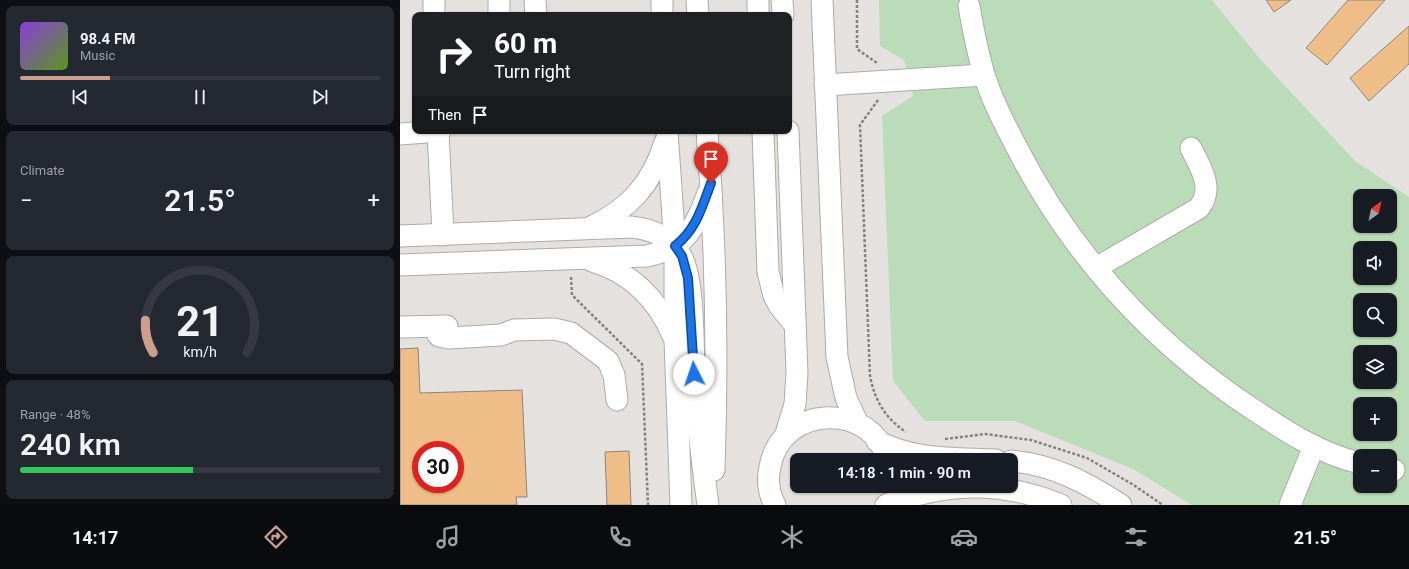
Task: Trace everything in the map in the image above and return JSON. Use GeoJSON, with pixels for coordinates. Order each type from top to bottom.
{"type":"FeatureCollection","features":[{"type":"Feature","properties":{"kind":"street"},"geometry":{"type":"LineString","coordinates":[[434,0],[434,12]]}},
{"type":"Feature","properties":{"kind":"street"},"geometry":{"type":"LineString","coordinates":[[499,0],[499,12]]}},
{"type":"Feature","properties":{"kind":"street"},"geometry":{"type":"LineString","coordinates":[[535,0],[536,12]]}},
{"type":"Feature","properties":{"kind":"street"},"geometry":{"type":"LineString","coordinates":[[662,0],[662,12]]}},
{"type":"Feature","properties":{"kind":"street"},"geometry":{"type":"LineString","coordinates":[[697,0],[698,12]]}},
{"type":"Feature","properties":{"kind":"street"},"geometry":{"type":"LineString","coordinates":[[758,0],[758,12]]}},
{"type":"Feature","properties":{"kind":"street"},"geometry":{"type":"LineString","coordinates":[[782,0],[783,12]]}},
{"type":"Feature","properties":{"kind":"street"},"geometry":{"type":"LineString","coordinates":[[822,0],[837,357],[846,398],[858,424]]}},
{"type":"Feature","properties":{"kind":"street"},"geometry":{"type":"LineString","coordinates":[[969,6],[984,75],[1003,122],[1026,167],[1053,210],[1096,268],[1150,328],[1187,362],[1239,401],[1314,446],[1353,460]]}},
{"type":"Feature","properties":{"kind":"street"},"geometry":{"type":"LineString","coordinates":[[825,85],[984,75]]}},
{"type":"Feature","properties":{"kind":"street"},"geometry":{"type":"LineString","coordinates":[[400,134],[412,133]]}},
{"type":"Feature","properties":{"kind":"street"},"geometry":{"type":"LineString","coordinates":[[439,134],[443,235]]}},
{"type":"Feature","properties":{"kind":"street"},"geometry":{"type":"LineString","coordinates":[[586,229],[623,209],[638,194],[651,176],[660,157],[667,134]]}},
{"type":"Feature","properties":{"kind":"street"},"geometry":{"type":"LineString","coordinates":[[667,134],[675,246],[675,340],[681,505]]}},
{"type":"Feature","properties":{"kind":"street"},"geometry":{"type":"LineString","coordinates":[[707,134],[711,183],[716,354],[713,505]]}},
{"type":"Feature","properties":{"kind":"street"},"geometry":{"type":"LineString","coordinates":[[763,134],[768,272],[772,290],[780,307],[796,326]]}},
{"type":"Feature","properties":{"kind":"street"},"geometry":{"type":"LineString","coordinates":[[786,434],[793,412],[797,389],[788,134]]}},
{"type":"Feature","properties":{"kind":"street"},"geometry":{"type":"LineString","coordinates":[[1096,268],[1199,208],[1206,197],[1207,183],[1191,148]]}},
{"type":"Feature","properties":{"kind":"street"},"geometry":{"type":"LineString","coordinates":[[400,265],[647,256],[661,253],[685,239],[693,228],[711,183]]}},
{"type":"Feature","properties":{"kind":"street"},"geometry":{"type":"LineString","coordinates":[[400,236],[643,228],[660,235],[675,246],[684,261],[688,278],[697,413],[708,505]]}},
{"type":"Feature","properties":{"kind":"street"},"geometry":{"type":"LineString","coordinates":[[584,258],[615,270],[642,289],[662,313],[675,340]]}},
{"type":"Feature","properties":{"kind":"street"},"geometry":{"type":"LineString","coordinates":[[400,327],[433,327],[439,336],[449,338],[501,335],[514,330],[563,330],[579,338],[608,361],[612,368],[617,400]]}},
{"type":"Feature","properties":{"kind":"street"},"geometry":{"type":"LineString","coordinates":[[775,505],[769,488],[768,473],[771,459],[777,446],[786,434],[798,425],[813,419],[828,417],[843,419],[858,424],[878,441],[889,447],[906,453]]}},
{"type":"Feature","properties":{"kind":"street"},"geometry":{"type":"LineString","coordinates":[[878,441],[884,453]]}},
{"type":"Feature","properties":{"kind":"street"},"geometry":{"type":"LineString","coordinates":[[1290,505],[1314,446]]}},
{"type":"Feature","properties":{"kind":"street"},"geometry":{"type":"LineString","coordinates":[[1018,462],[1031,464],[1066,474],[1083,481],[1121,505]]}},
{"type":"Feature","properties":{"kind":"street"},"geometry":{"type":"LineString","coordinates":[[885,505],[916,494],[942,488],[981,487],[1016,490],[1033,494],[1061,505]]}},
{"type":"Feature","properties":{"kind":"street"},"geometry":{"type":"LineString","coordinates":[[885,505],[888,493]]}},
{"type":"Feature","properties":{"kind":"path"},"geometry":{"type":"LineString","coordinates":[[857,0],[858,48],[878,64],[882,93],[860,125],[870,376],[873,390],[886,415],[908,433]]}},
{"type":"Feature","properties":{"kind":"green space"},"geometry":{"type":"Polygon","coordinates":[[[879,0],[1212,0],[1261,60],[1355,161],[1397,189],[1409,197],[1409,505],[1192,505],[1133,469],[1015,421],[925,421],[893,381],[882,116],[913,96],[904,60],[880,46],[879,0]]]}},
{"type":"Feature","properties":{"kind":"building"},"geometry":{"type":"Polygon","coordinates":[[[1266,0],[1291,0],[1274,12],[1266,0]]]}},
{"type":"Feature","properties":{"kind":"building"},"geometry":{"type":"Polygon","coordinates":[[[1348,0],[1385,0],[1327,65],[1306,48],[1348,0]]]}},
{"type":"Feature","properties":{"kind":"building"},"geometry":{"type":"Polygon","coordinates":[[[1409,26],[1409,64],[1369,101],[1350,78],[1409,26]]]}},
{"type":"Feature","properties":{"kind":"building"},"geometry":{"type":"Polygon","coordinates":[[[418,348],[420,393],[522,390],[527,497],[516,497],[517,505],[400,505],[400,349],[418,348]]]}},
{"type":"Feature","properties":{"kind":"building"},"geometry":{"type":"Polygon","coordinates":[[[629,451],[631,505],[607,505],[605,452],[629,451]]]}},
{"type":"Feature","properties":{"kind":"route"},"geometry":{"type":"LineString","coordinates":[[694,374],[688,278],[686,266],[682,256],[675,246],[685,239],[693,228],[711,183]]}}]}
